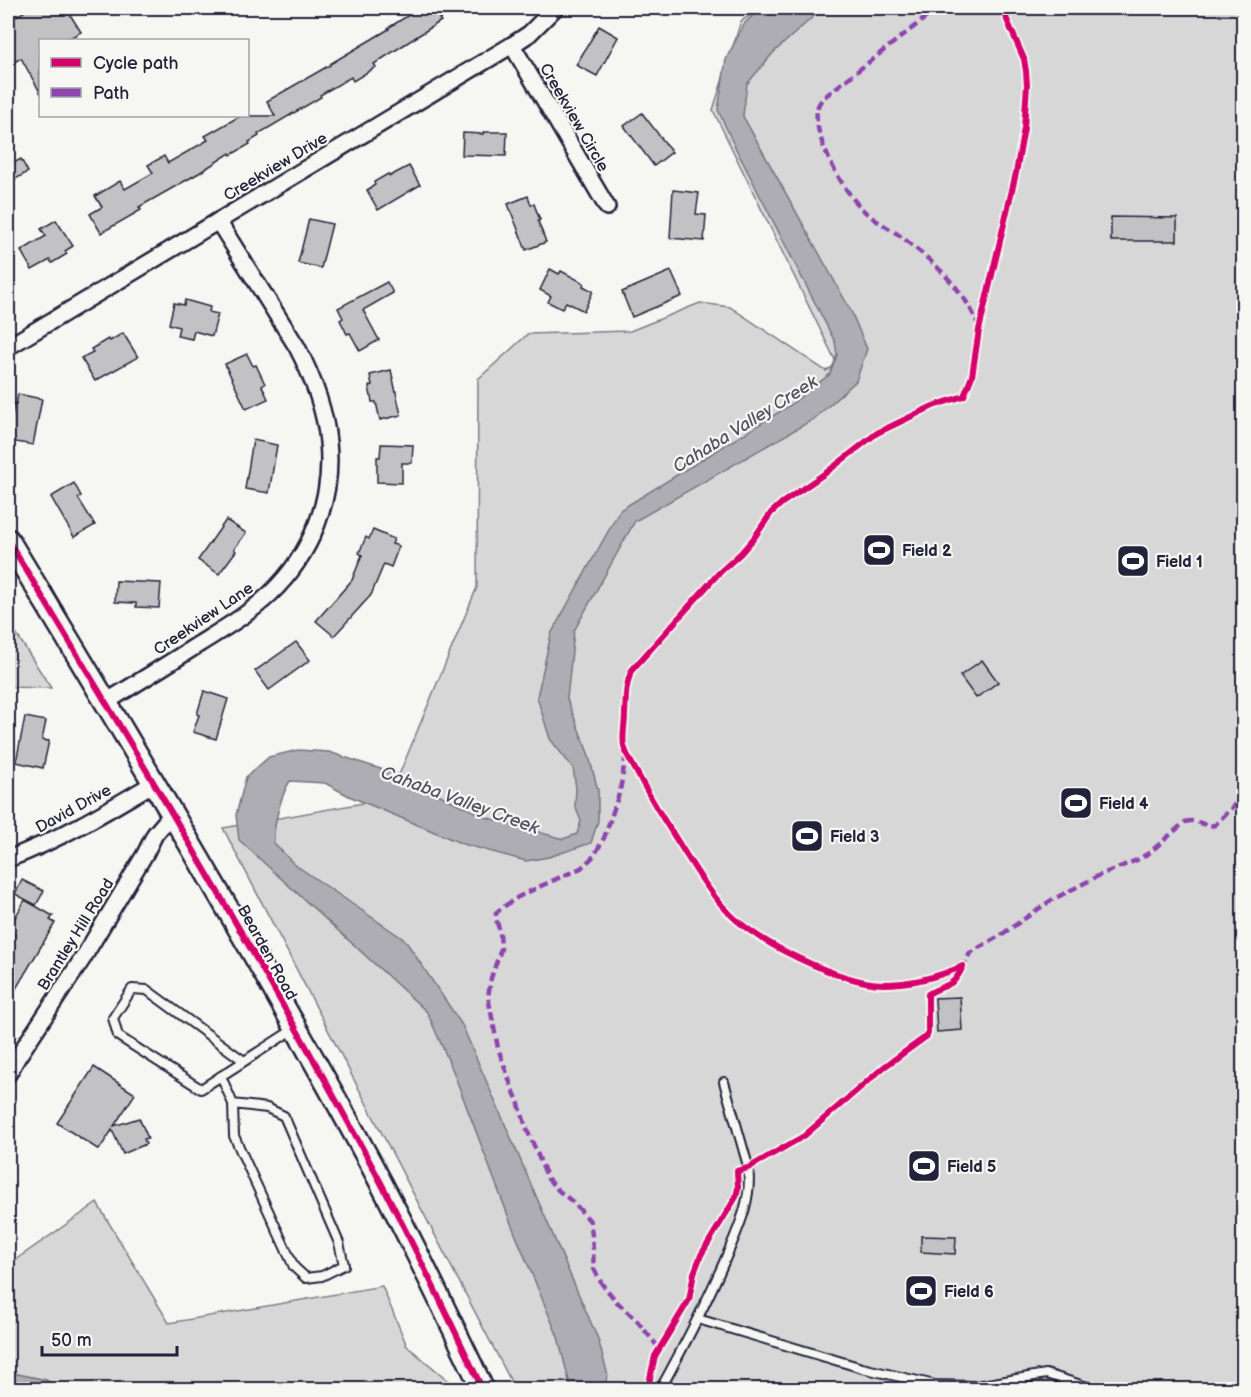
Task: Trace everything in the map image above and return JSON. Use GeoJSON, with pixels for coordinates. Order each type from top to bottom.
{"type":"FeatureCollection","features":[{"type":"Feature","properties":{"kind":"street","name":"Creekview Drive"},"geometry":{"type":"LineString","coordinates":[[8,347],[512,45],[529,34],[555,8]]}},
{"type":"Feature","properties":{"kind":"street","name":"Creekview Circle"},"geometry":{"type":"LineString","coordinates":[[512,45],[607,207]]}},
{"type":"Feature","properties":{"kind":"street","name":"Creekview Lane"},"geometry":{"type":"LineString","coordinates":[[106,702],[236,621],[270,594],[296,565],[310,540],[324,505],[329,461],[328,440],[323,414],[308,368],[218,221]]}},
{"type":"Feature","properties":{"kind":"street","name":"Bearden Road"},"geometry":{"type":"LineString","coordinates":[[8,540],[231,913],[296,1029],[370,1163],[483,1389]]}},
{"type":"Feature","properties":{"kind":"street","name":"David Drive"},"geometry":{"type":"LineString","coordinates":[[8,859],[37,848],[154,783]]}},
{"type":"Feature","properties":{"kind":"street","name":"Brantley Hill Road"},"geometry":{"type":"LineString","coordinates":[[8,1074],[83,958],[155,834],[172,814]]}},
{"type":"Feature","properties":{"kind":"lane"},"geometry":{"type":"LineString","coordinates":[[244,1061],[147,990],[132,989],[113,1018],[118,1036],[201,1089],[296,1029]]}},
{"type":"Feature","properties":{"kind":"lane"},"geometry":{"type":"LineString","coordinates":[[221,1076],[234,1104],[234,1136],[294,1267],[306,1278],[322,1276],[344,1265],[339,1243],[284,1116],[267,1108],[234,1104]]}},
{"type":"Feature","properties":{"kind":"lane"},"geometry":{"type":"LineString","coordinates":[[660,1389],[698,1319],[743,1218],[747,1201],[748,1166],[724,1082]]}},
{"type":"Feature","properties":{"kind":"lane"},"geometry":{"type":"LineString","coordinates":[[698,1319],[862,1368],[935,1385],[976,1386],[1046,1374],[1097,1389]]}},
{"type":"Feature","properties":{"kind":"shaded area"},"geometry":{"type":"Polygon","coordinates":[[[761,8],[827,8],[815,15],[773,53],[747,84],[743,116],[851,311],[867,349],[856,381],[814,419],[635,521],[574,631],[567,699],[588,753],[598,790],[598,821],[591,843],[549,857],[526,861],[463,844],[349,796],[325,783],[290,781],[276,819],[274,843],[294,864],[405,940],[462,1025],[598,1339],[608,1376],[602,1389],[571,1389],[558,1337],[512,1226],[453,1071],[427,1012],[239,840],[236,815],[246,777],[269,757],[298,750],[329,752],[399,775],[485,817],[563,839],[577,834],[581,821],[575,806],[576,788],[573,768],[550,739],[537,697],[551,634],[620,510],[789,406],[830,374],[837,355],[835,342],[718,110],[726,59],[745,23],[761,8]]]}},
{"type":"Feature","properties":{"kind":"shaded area"},"geometry":{"type":"Polygon","coordinates":[[[762,8],[1243,8],[1243,1389],[515,1389],[223,828],[431,791],[399,775],[477,587],[478,379],[528,334],[630,331],[700,303],[730,307],[826,371],[837,364],[713,110],[741,21],[762,8]]]}},
{"type":"Feature","properties":{"kind":"shaded area"},"geometry":{"type":"Polygon","coordinates":[[[8,621],[51,688],[8,687],[8,621]]]}},
{"type":"Feature","properties":{"kind":"shaded area"},"geometry":{"type":"Polygon","coordinates":[[[97,1203],[169,1323],[382,1286],[407,1346],[457,1389],[61,1390],[46,1380],[8,1372],[8,1265],[97,1203]]]}},
{"type":"Feature","properties":{"kind":"shaded area"},"geometry":{"type":"Polygon","coordinates":[[[8,1372],[46,1380],[61,1389],[8,1389],[8,1372]]]}},
{"type":"Feature","properties":{"kind":"building"},"geometry":{"type":"Polygon","coordinates":[[[30,8],[66,8],[81,32],[68,39],[39,39],[39,90],[21,58],[8,66],[8,21],[30,8]]]}},
{"type":"Feature","properties":{"kind":"building"},"geometry":{"type":"Polygon","coordinates":[[[420,8],[459,8],[439,19],[441,21],[374,64],[376,67],[353,81],[351,77],[320,95],[321,97],[258,134],[259,136],[249,142],[250,144],[231,155],[230,153],[139,207],[141,210],[101,233],[90,214],[102,207],[95,196],[120,181],[125,189],[153,173],[148,165],[164,156],[168,163],[208,140],[205,136],[238,117],[275,116],[267,101],[420,8]]]}},
{"type":"Feature","properties":{"kind":"building"},"geometry":{"type":"Polygon","coordinates":[[[599,26],[618,37],[597,76],[576,65],[599,26]]]}},
{"type":"Feature","properties":{"kind":"building"},"geometry":{"type":"Polygon","coordinates":[[[642,113],[672,152],[654,166],[624,126],[642,113]]]}},
{"type":"Feature","properties":{"kind":"building"},"geometry":{"type":"Polygon","coordinates":[[[483,132],[507,132],[506,156],[462,155],[463,133],[483,134],[483,132]]]}},
{"type":"Feature","properties":{"kind":"building"},"geometry":{"type":"Polygon","coordinates":[[[21,159],[28,172],[12,181],[8,173],[8,166],[21,159]]]}},
{"type":"Feature","properties":{"kind":"building"},"geometry":{"type":"Polygon","coordinates":[[[409,166],[420,185],[378,210],[367,190],[375,185],[374,182],[388,174],[390,176],[409,166]]]}},
{"type":"Feature","properties":{"kind":"building"},"geometry":{"type":"Polygon","coordinates":[[[673,190],[699,193],[696,214],[706,215],[704,241],[670,238],[673,190]]]}},
{"type":"Feature","properties":{"kind":"building"},"geometry":{"type":"Polygon","coordinates":[[[528,196],[531,205],[534,204],[546,242],[526,250],[508,204],[528,196]]]}},
{"type":"Feature","properties":{"kind":"building"},"geometry":{"type":"Polygon","coordinates":[[[1111,217],[1177,218],[1177,241],[1111,241],[1111,217]]]}},
{"type":"Feature","properties":{"kind":"building"},"geometry":{"type":"Polygon","coordinates":[[[309,219],[332,224],[321,268],[298,263],[309,219]]]}},
{"type":"Feature","properties":{"kind":"building"},"geometry":{"type":"Polygon","coordinates":[[[56,220],[73,246],[65,251],[67,254],[52,263],[50,260],[32,270],[21,251],[46,236],[41,229],[56,220]]]}},
{"type":"Feature","properties":{"kind":"building"},"geometry":{"type":"Polygon","coordinates":[[[550,269],[559,274],[561,271],[584,283],[583,286],[593,291],[584,311],[566,302],[562,309],[548,302],[551,296],[540,290],[550,269]]]}},
{"type":"Feature","properties":{"kind":"building"},"geometry":{"type":"Polygon","coordinates":[[[671,271],[682,296],[632,317],[622,292],[671,271]]]}},
{"type":"Feature","properties":{"kind":"building"},"geometry":{"type":"Polygon","coordinates":[[[387,282],[393,293],[363,310],[379,340],[360,351],[350,333],[347,334],[340,320],[343,318],[338,308],[387,282]]]}},
{"type":"Feature","properties":{"kind":"building"},"geometry":{"type":"Polygon","coordinates":[[[185,300],[210,307],[209,312],[218,314],[212,336],[194,331],[192,339],[177,336],[179,327],[169,324],[174,303],[184,305],[185,300]]]}},
{"type":"Feature","properties":{"kind":"building"},"geometry":{"type":"Polygon","coordinates":[[[123,333],[138,357],[95,381],[81,358],[93,352],[91,349],[123,333]]]}},
{"type":"Feature","properties":{"kind":"building"},"geometry":{"type":"Polygon","coordinates":[[[247,354],[253,366],[256,365],[265,384],[262,386],[268,399],[246,409],[225,364],[247,354]]]}},
{"type":"Feature","properties":{"kind":"building"},"geometry":{"type":"Polygon","coordinates":[[[391,370],[401,415],[380,420],[376,402],[372,402],[369,386],[372,385],[370,375],[391,370]]]}},
{"type":"Feature","properties":{"kind":"building"},"geometry":{"type":"Polygon","coordinates":[[[18,394],[42,399],[33,445],[10,441],[11,432],[9,432],[18,394]]]}},
{"type":"Feature","properties":{"kind":"building"},"geometry":{"type":"Polygon","coordinates":[[[253,440],[277,445],[269,493],[245,489],[253,440]]]}},
{"type":"Feature","properties":{"kind":"building"},"geometry":{"type":"Polygon","coordinates":[[[381,444],[413,445],[412,463],[402,463],[402,483],[377,482],[377,457],[380,457],[381,444]]]}},
{"type":"Feature","properties":{"kind":"building"},"geometry":{"type":"Polygon","coordinates":[[[74,483],[81,496],[78,498],[95,525],[74,537],[51,497],[74,483]]]}},
{"type":"Feature","properties":{"kind":"building"},"geometry":{"type":"Polygon","coordinates":[[[226,520],[246,533],[219,574],[198,560],[226,520]]]}},
{"type":"Feature","properties":{"kind":"building"},"geometry":{"type":"Polygon","coordinates":[[[373,530],[394,539],[392,544],[399,546],[391,567],[384,564],[371,595],[334,636],[316,621],[352,580],[362,555],[359,553],[366,537],[369,539],[373,530]]]}},
{"type":"Feature","properties":{"kind":"building"},"geometry":{"type":"Polygon","coordinates":[[[116,581],[161,583],[159,608],[136,607],[136,603],[115,602],[116,581]]]}},
{"type":"Feature","properties":{"kind":"building"},"geometry":{"type":"Polygon","coordinates":[[[296,642],[310,660],[269,690],[255,671],[296,642]]]}},
{"type":"Feature","properties":{"kind":"building"},"geometry":{"type":"Polygon","coordinates":[[[982,660],[998,682],[976,698],[960,676],[982,660]]]}},
{"type":"Feature","properties":{"kind":"building"},"geometry":{"type":"Polygon","coordinates":[[[204,691],[228,699],[216,739],[193,732],[204,691]]]}},
{"type":"Feature","properties":{"kind":"building"},"geometry":{"type":"Polygon","coordinates":[[[25,717],[46,721],[42,740],[49,741],[43,768],[16,762],[25,717]]]}},
{"type":"Feature","properties":{"kind":"building"},"geometry":{"type":"Polygon","coordinates":[[[22,880],[44,891],[36,905],[15,894],[22,880]]]}},
{"type":"Feature","properties":{"kind":"building"},"geometry":{"type":"Polygon","coordinates":[[[25,900],[53,916],[50,920],[55,923],[8,1002],[8,947],[15,935],[8,930],[25,900]]]}},
{"type":"Feature","properties":{"kind":"building"},"geometry":{"type":"Polygon","coordinates":[[[960,997],[962,1030],[937,1032],[935,998],[960,997]]]}},
{"type":"Feature","properties":{"kind":"building"},"geometry":{"type":"Polygon","coordinates":[[[94,1067],[135,1094],[114,1126],[139,1118],[148,1138],[144,1139],[146,1144],[123,1154],[112,1130],[99,1150],[57,1123],[94,1067]]]}},
{"type":"Feature","properties":{"kind":"building"},"geometry":{"type":"Polygon","coordinates":[[[921,1236],[956,1237],[955,1254],[921,1252],[921,1236]]]}},
{"type":"Feature","properties":{"kind":"marked path"},"geometry":{"type":"LineString","coordinates":[[938,8],[823,98],[818,107],[817,122],[824,149],[838,177],[854,200],[866,213],[908,242],[944,274],[964,298],[978,325]]}},
{"type":"Feature","properties":{"kind":"marked path"},"geometry":{"type":"LineString","coordinates":[[626,754],[620,791],[604,838],[594,856],[581,868],[518,897],[496,913],[501,949],[491,978],[488,997],[498,1048],[526,1127],[548,1179],[590,1221],[594,1269],[602,1284],[659,1348]]}},
{"type":"Feature","properties":{"kind":"marked path"},"geometry":{"type":"LineString","coordinates":[[962,969],[970,953],[1001,935],[1050,901],[1149,853],[1185,822],[1194,821],[1215,825],[1244,795]]}},
{"type":"Feature","properties":{"kind":"cycle path"},"geometry":{"type":"LineString","coordinates":[[963,966],[934,977],[914,981],[893,984],[865,982],[845,977],[801,959],[741,924],[711,892],[659,812],[626,753],[623,734],[626,692],[632,670],[718,574],[741,553],[771,513],[877,433],[933,406],[964,396],[972,376],[979,330],[1016,173],[1024,128],[1026,71],[1024,59],[1004,8]]}},
{"type":"Feature","properties":{"kind":"cycle path"},"geometry":{"type":"LineString","coordinates":[[8,540],[186,838],[316,1064],[391,1202],[483,1390]]}},
{"type":"Feature","properties":{"kind":"cycle path"},"geometry":{"type":"LineString","coordinates":[[645,1390],[649,1383],[655,1356],[689,1300],[694,1273],[701,1255],[736,1197],[737,1171],[748,1168],[804,1136],[884,1067],[927,1036],[928,994],[956,979],[963,966]]}},
{"type":"Feature","properties":{"kind":"place","name":"Field 2"},"geometry":{"type":"Point","coordinates":[879,550]}},
{"type":"Feature","properties":{"kind":"place","name":"Field 1"},"geometry":{"type":"Point","coordinates":[1133,561]}},
{"type":"Feature","properties":{"kind":"place","name":"Field 4"},"geometry":{"type":"Point","coordinates":[1076,803]}},
{"type":"Feature","properties":{"kind":"place","name":"Field 3"},"geometry":{"type":"Point","coordinates":[807,836]}},
{"type":"Feature","properties":{"kind":"place","name":"Field 5"},"geometry":{"type":"Point","coordinates":[924,1166]}},
{"type":"Feature","properties":{"kind":"place","name":"Field 6"},"geometry":{"type":"Point","coordinates":[921,1291]}},
{"type":"Feature","properties":{"kind":"water label","name":"Cahaba Valley Creek"},"geometry":{"type":"Point","coordinates":[745,424]}},
{"type":"Feature","properties":{"kind":"water label","name":"Cahaba Valley Creek"},"geometry":{"type":"Point","coordinates":[460,800]}}]}
